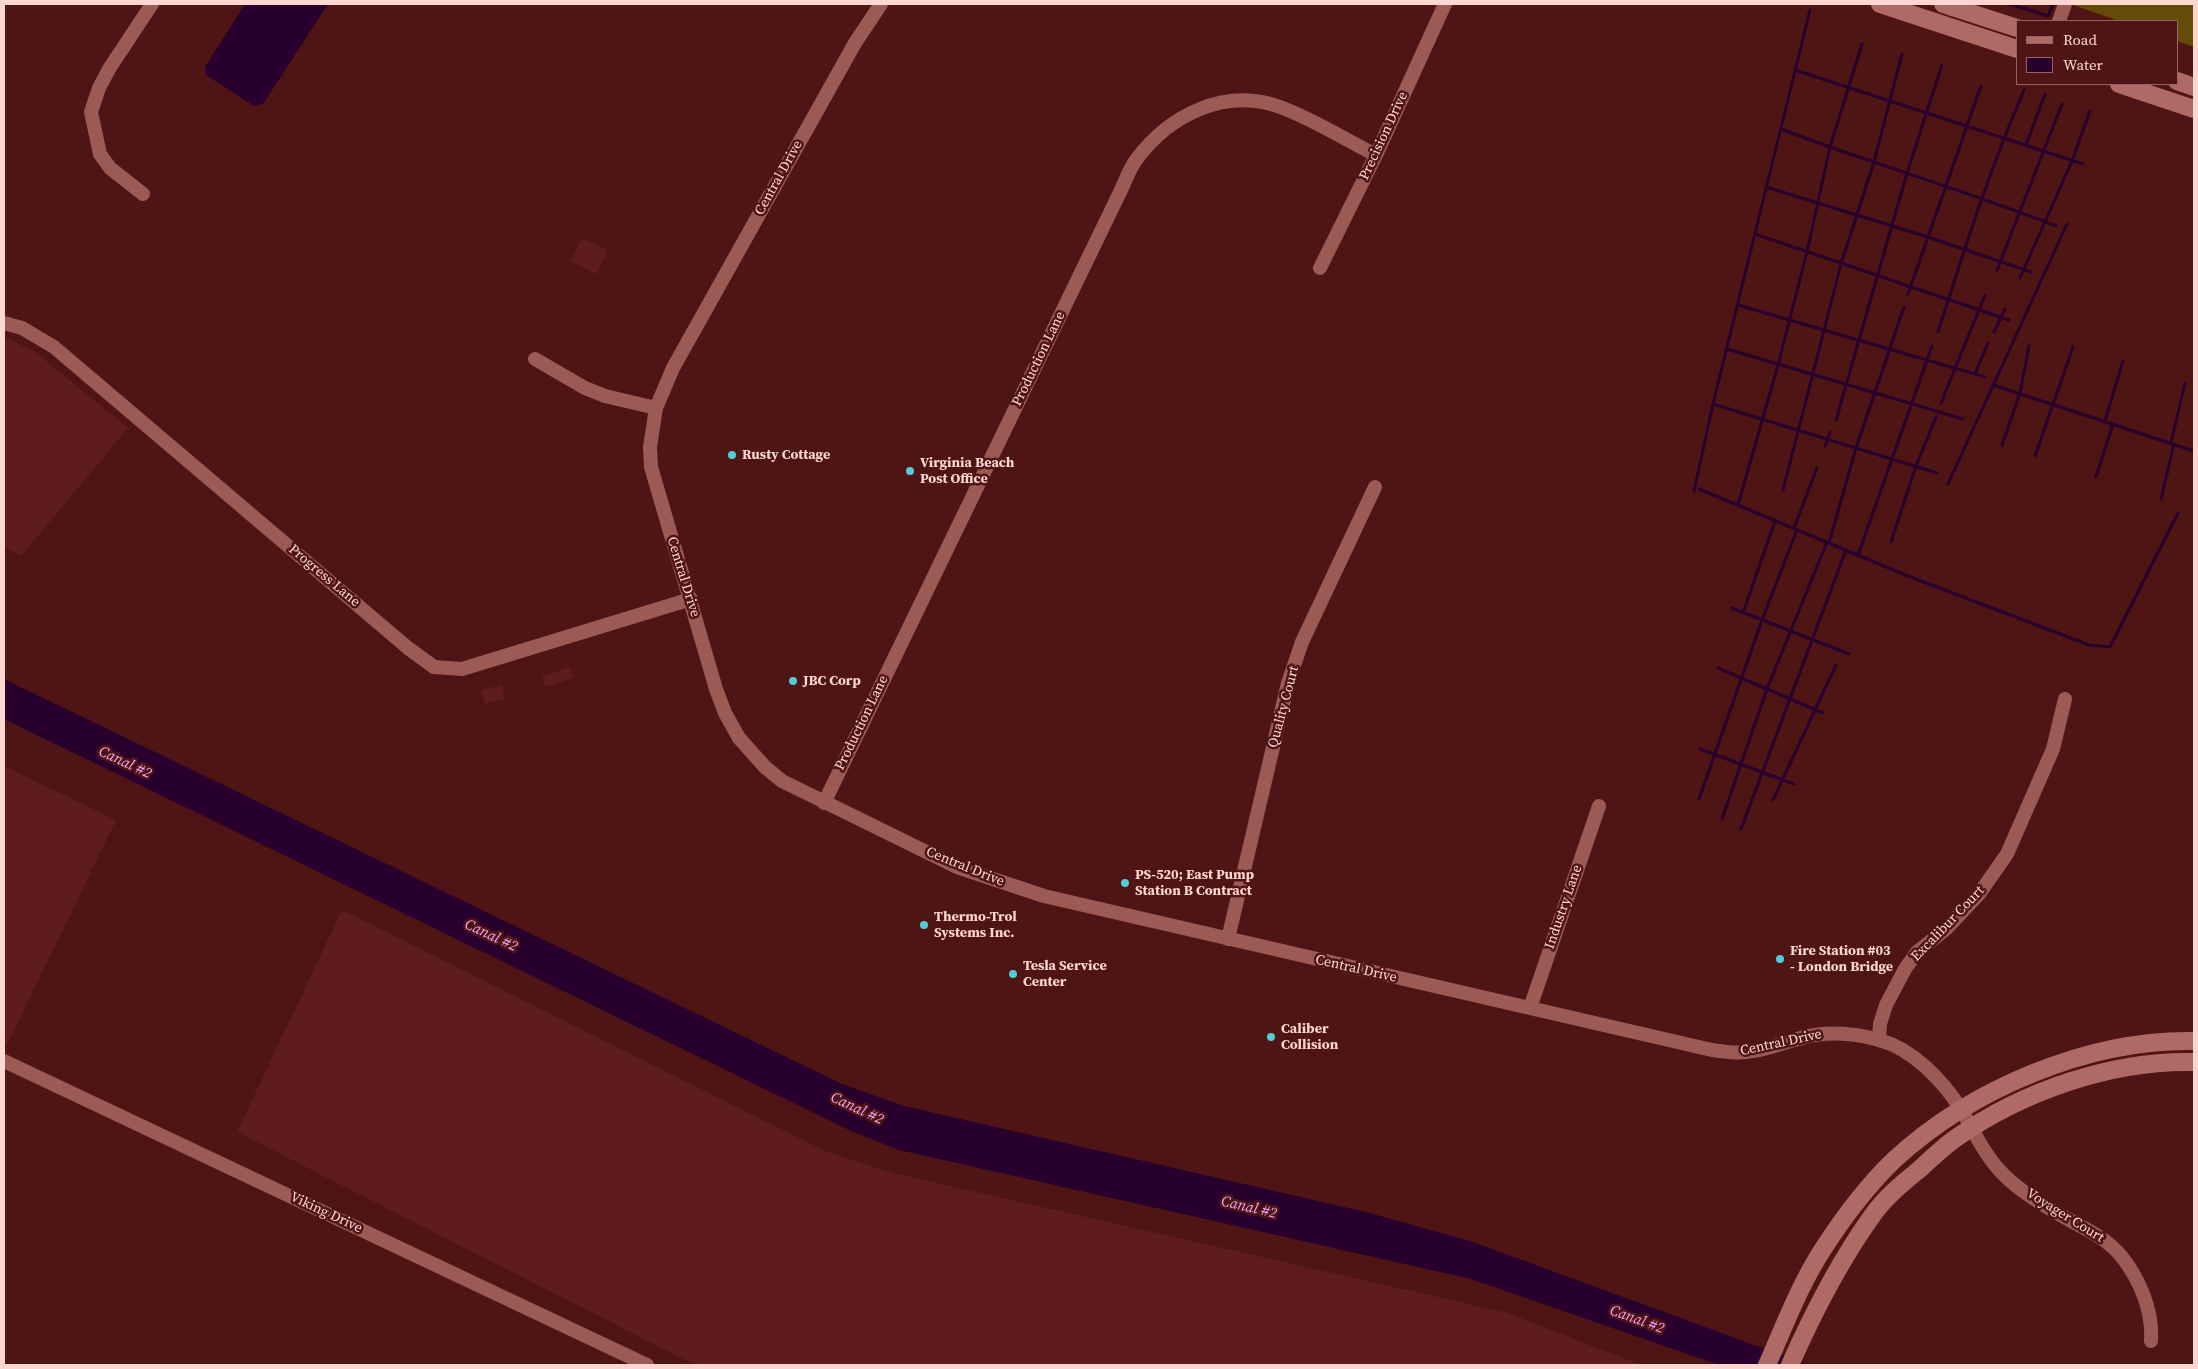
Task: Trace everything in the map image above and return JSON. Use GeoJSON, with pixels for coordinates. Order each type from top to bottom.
{"type":"FeatureCollection","features":[{"type":"Feature","properties":{"kind":"main road"},"geometry":{"type":"LineString","coordinates":[[1880,4],[2016,49]]}},
{"type":"Feature","properties":{"kind":"main road"},"geometry":{"type":"LineString","coordinates":[[1943,4],[2016,28]]}},
{"type":"Feature","properties":{"kind":"main road"},"geometry":{"type":"LineString","coordinates":[[2178,81],[2194,86]]}},
{"type":"Feature","properties":{"kind":"main road"},"geometry":{"type":"LineString","coordinates":[[2122,85],[2194,109]]}},
{"type":"Feature","properties":{"kind":"main road"},"geometry":{"type":"LineString","coordinates":[[1767,1365],[1822,1250],[1849,1212],[1893,1161],[1944,1120],[1960,1109],[2019,1080],[2075,1058],[2128,1046],[2194,1042]]}},
{"type":"Feature","properties":{"kind":"main road"},"geometry":{"type":"LineString","coordinates":[[1790,1365],[1834,1275],[1873,1215],[1890,1195],[1956,1138],[2032,1096],[2073,1081],[2115,1070],[2172,1062],[2194,1062]]}},
{"type":"Feature","properties":{"kind":"street"},"geometry":{"type":"LineString","coordinates":[[143,194],[110,168],[100,154],[92,112],[99,88],[106,75],[152,4]]}},
{"type":"Feature","properties":{"kind":"street","name":"Central Drive"},"geometry":{"type":"LineString","coordinates":[[881,4],[855,43],[673,368],[656,408],[650,446],[651,467],[724,713],[739,738],[764,767],[782,781],[824,803],[957,867],[1044,896],[1712,1050],[1733,1053],[1754,1051],[1801,1038],[1831,1033],[1850,1034],[1878,1040],[1904,1050],[1932,1073],[1960,1109],[1971,1129]]}},
{"type":"Feature","properties":{"kind":"street","name":"Precision Drive"},"geometry":{"type":"LineString","coordinates":[[1320,268],[1376,155],[1445,4]]}},
{"type":"Feature","properties":{"kind":"street"},"geometry":{"type":"LineString","coordinates":[[2059,20],[2065,4]]}},
{"type":"Feature","properties":{"kind":"street","name":"Production Lane"},"geometry":{"type":"LineString","coordinates":[[824,803],[1124,184],[1135,162],[1147,147],[1173,124],[1200,108],[1218,102],[1249,100],[1280,107],[1376,155]]}},
{"type":"Feature","properties":{"kind":"street","name":"Progress Lane"},"geometry":{"type":"LineString","coordinates":[[4,323],[22,328],[54,347],[408,648],[434,666],[462,669],[691,599]]}},
{"type":"Feature","properties":{"kind":"street"},"geometry":{"type":"LineString","coordinates":[[535,358],[585,388],[605,396],[656,408]]}},
{"type":"Feature","properties":{"kind":"street","name":"Quality Court"},"geometry":{"type":"LineString","coordinates":[[1228,939],[1288,683],[1302,642],[1375,487]]}},
{"type":"Feature","properties":{"kind":"street","name":"Excalibur Court"},"geometry":{"type":"LineString","coordinates":[[1878,1040],[1880,1024],[1886,1005],[1905,969],[1917,952],[1946,929],[1979,894],[2007,854],[2053,749],[2065,699]]}},
{"type":"Feature","properties":{"kind":"street","name":"Industry Lane"},"geometry":{"type":"LineString","coordinates":[[1530,1008],[1599,806]]}},
{"type":"Feature","properties":{"kind":"street","name":"Viking Drive"},"geometry":{"type":"LineString","coordinates":[[4,1061],[648,1365]]}},
{"type":"Feature","properties":{"kind":"street","name":"Voyager Court"},"geometry":{"type":"LineString","coordinates":[[1971,1129],[1984,1152],[2005,1176],[2023,1191],[2073,1222],[2097,1233],[2122,1257],[2134,1274],[2147,1305],[2151,1333],[2150,1341]]}},
{"type":"Feature","properties":{"kind":"shaded area"},"geometry":{"type":"Polygon","coordinates":[[[2194,4],[2194,47],[2178,41],[2178,20],[2116,20],[2073,5],[2194,4]]]}},
{"type":"Feature","properties":{"kind":"shaded area"},"geometry":{"type":"Polygon","coordinates":[[[582,238],[608,250],[597,274],[571,261],[582,238]]]}},
{"type":"Feature","properties":{"kind":"shaded area"},"geometry":{"type":"Polygon","coordinates":[[[4,337],[34,351],[128,428],[21,556],[4,547],[4,337]]]}},
{"type":"Feature","properties":{"kind":"shaded area"},"geometry":{"type":"Polygon","coordinates":[[[570,667],[573,678],[545,687],[542,676],[570,667]]]}},
{"type":"Feature","properties":{"kind":"shaded area"},"geometry":{"type":"Polygon","coordinates":[[[502,685],[505,699],[485,704],[481,690],[502,685]]]}},
{"type":"Feature","properties":{"kind":"shaded area"},"geometry":{"type":"Polygon","coordinates":[[[4,766],[116,820],[7,1045],[4,1044],[4,766]]]}},
{"type":"Feature","properties":{"kind":"shaded area"},"geometry":{"type":"Polygon","coordinates":[[[342,910],[827,1152],[893,1173],[1508,1313],[1641,1365],[695,1365],[237,1132],[342,910]]]}},
{"type":"Feature","properties":{"kind":"water"},"geometry":{"type":"Polygon","coordinates":[[[245,4],[328,4],[263,104],[254,106],[206,75],[205,67],[245,4]]]}},
{"type":"Feature","properties":{"kind":"water","name":"Canal #2"},"geometry":{"type":"Polygon","coordinates":[[[4,679],[842,1084],[904,1106],[1366,1212],[1470,1241],[1809,1365],[1719,1365],[1471,1279],[899,1150],[851,1131],[4,719],[4,679]]]}},
{"type":"Feature","properties":{"kind":"waterway"},"geometry":{"type":"LineString","coordinates":[[2010,4],[2048,16],[2053,4]]}},
{"type":"Feature","properties":{"kind":"waterway"},"geometry":{"type":"LineString","coordinates":[[1713,404],[1810,10]]}},
{"type":"Feature","properties":{"kind":"waterway"},"geometry":{"type":"LineString","coordinates":[[1738,505],[1778,365],[1807,252],[1830,147],[1862,44]]}},
{"type":"Feature","properties":{"kind":"waterway"},"geometry":{"type":"LineString","coordinates":[[1783,490],[1841,264],[1874,162],[1902,54]]}},
{"type":"Feature","properties":{"kind":"waterway"},"geometry":{"type":"LineString","coordinates":[[1836,420],[1907,173],[1942,65]]}},
{"type":"Feature","properties":{"kind":"waterway"},"geometry":{"type":"LineString","coordinates":[[1795,70],[2083,164]]}},
{"type":"Feature","properties":{"kind":"waterway"},"geometry":{"type":"LineString","coordinates":[[1908,294],[1981,86]]}},
{"type":"Feature","properties":{"kind":"waterway"},"geometry":{"type":"LineString","coordinates":[[1938,332],[1989,180],[2024,90]]}},
{"type":"Feature","properties":{"kind":"waterway"},"geometry":{"type":"LineString","coordinates":[[2026,145],[2045,94]]}},
{"type":"Feature","properties":{"kind":"waterway"},"geometry":{"type":"LineString","coordinates":[[1997,270],[2062,104]]}},
{"type":"Feature","properties":{"kind":"waterway"},"geometry":{"type":"LineString","coordinates":[[2020,278],[2072,161],[2090,111]]}},
{"type":"Feature","properties":{"kind":"waterway"},"geometry":{"type":"LineString","coordinates":[[1781,129],[2056,226]]}},
{"type":"Feature","properties":{"kind":"waterway"},"geometry":{"type":"LineString","coordinates":[[1766,187],[1928,237],[2031,272]]}},
{"type":"Feature","properties":{"kind":"waterway"},"geometry":{"type":"LineString","coordinates":[[1948,484],[2067,224]]}},
{"type":"Feature","properties":{"kind":"waterway"},"geometry":{"type":"LineString","coordinates":[[1755,234],[2009,320]]}},
{"type":"Feature","properties":{"kind":"waterway"},"geometry":{"type":"LineString","coordinates":[[1941,403],[1985,295]]}},
{"type":"Feature","properties":{"kind":"waterway"},"geometry":{"type":"LineString","coordinates":[[1738,305],[1985,377]]}},
{"type":"Feature","properties":{"kind":"waterway"},"geometry":{"type":"LineString","coordinates":[[1829,543],[1856,448],[1904,307]]}},
{"type":"Feature","properties":{"kind":"waterway"},"geometry":{"type":"LineString","coordinates":[[1994,332],[2005,309]]}},
{"type":"Feature","properties":{"kind":"waterway"},"geometry":{"type":"LineString","coordinates":[[1975,374],[1988,343]]}},
{"type":"Feature","properties":{"kind":"waterway"},"geometry":{"type":"LineString","coordinates":[[1858,555],[1932,346]]}},
{"type":"Feature","properties":{"kind":"waterway"},"geometry":{"type":"LineString","coordinates":[[2002,445],[2020,393],[2029,346]]}},
{"type":"Feature","properties":{"kind":"waterway"},"geometry":{"type":"LineString","coordinates":[[2035,456],[2073,347]]}},
{"type":"Feature","properties":{"kind":"waterway"},"geometry":{"type":"LineString","coordinates":[[1727,349],[1963,419]]}},
{"type":"Feature","properties":{"kind":"waterway"},"geometry":{"type":"LineString","coordinates":[[2105,421],[2123,361]]}},
{"type":"Feature","properties":{"kind":"waterway"},"geometry":{"type":"LineString","coordinates":[[2171,443],[2185,383]]}},
{"type":"Feature","properties":{"kind":"waterway"},"geometry":{"type":"LineString","coordinates":[[1993,385],[2194,451]]}},
{"type":"Feature","properties":{"kind":"waterway"},"geometry":{"type":"LineString","coordinates":[[1694,491],[1713,404],[1937,473]]}},
{"type":"Feature","properties":{"kind":"waterway"},"geometry":{"type":"LineString","coordinates":[[1891,542],[1916,466],[1936,417]]}},
{"type":"Feature","properties":{"kind":"waterway"},"geometry":{"type":"LineString","coordinates":[[2096,477],[2113,424]]}},
{"type":"Feature","properties":{"kind":"waterway"},"geometry":{"type":"LineString","coordinates":[[1825,446],[1830,432]]}},
{"type":"Feature","properties":{"kind":"waterway"},"geometry":{"type":"LineString","coordinates":[[2161,499],[2174,444]]}},
{"type":"Feature","properties":{"kind":"waterway"},"geometry":{"type":"LineString","coordinates":[[1794,528],[1817,468]]}},
{"type":"Feature","properties":{"kind":"waterway"},"geometry":{"type":"LineString","coordinates":[[1699,489],[1908,576],[2089,645],[2110,647],[2178,513]]}},
{"type":"Feature","properties":{"kind":"waterway"},"geometry":{"type":"LineString","coordinates":[[1743,613],[1775,521]]}},
{"type":"Feature","properties":{"kind":"waterway"},"geometry":{"type":"LineString","coordinates":[[1699,799],[1762,620],[1797,530]]}},
{"type":"Feature","properties":{"kind":"waterway"},"geometry":{"type":"LineString","coordinates":[[1722,819],[1767,689],[1827,542]]}},
{"type":"Feature","properties":{"kind":"waterway"},"geometry":{"type":"LineString","coordinates":[[1741,829],[1846,550]]}},
{"type":"Feature","properties":{"kind":"waterway"},"geometry":{"type":"LineString","coordinates":[[1732,608],[1849,654]]}},
{"type":"Feature","properties":{"kind":"waterway"},"geometry":{"type":"LineString","coordinates":[[1773,800],[1836,665]]}},
{"type":"Feature","properties":{"kind":"waterway"},"geometry":{"type":"LineString","coordinates":[[1718,668],[1823,713]]}},
{"type":"Feature","properties":{"kind":"waterway"},"geometry":{"type":"LineString","coordinates":[[1700,749],[1794,784]]}},
{"type":"Feature","properties":{"kind":"place","name":"Rusty Cottage"},"geometry":{"type":"Point","coordinates":[732,455]}},
{"type":"Feature","properties":{"kind":"place","name":"Virginia Beach Post Office"},"geometry":{"type":"Point","coordinates":[910,471]}},
{"type":"Feature","properties":{"kind":"place","name":"JBC Corp"},"geometry":{"type":"Point","coordinates":[793,681]}},
{"type":"Feature","properties":{"kind":"place","name":"PS-520; East Pump Station B Contract"},"geometry":{"type":"Point","coordinates":[1125,883]}},
{"type":"Feature","properties":{"kind":"place","name":"Thermo-Trol Systems Inc."},"geometry":{"type":"Point","coordinates":[924,925]}},
{"type":"Feature","properties":{"kind":"place","name":"Fire Station #03 - London Bridge"},"geometry":{"type":"Point","coordinates":[1780,959]}},
{"type":"Feature","properties":{"kind":"place","name":"Tesla Service Center"},"geometry":{"type":"Point","coordinates":[1013,974]}},
{"type":"Feature","properties":{"kind":"place","name":"Caliber Collision"},"geometry":{"type":"Point","coordinates":[1271,1037]}}]}
